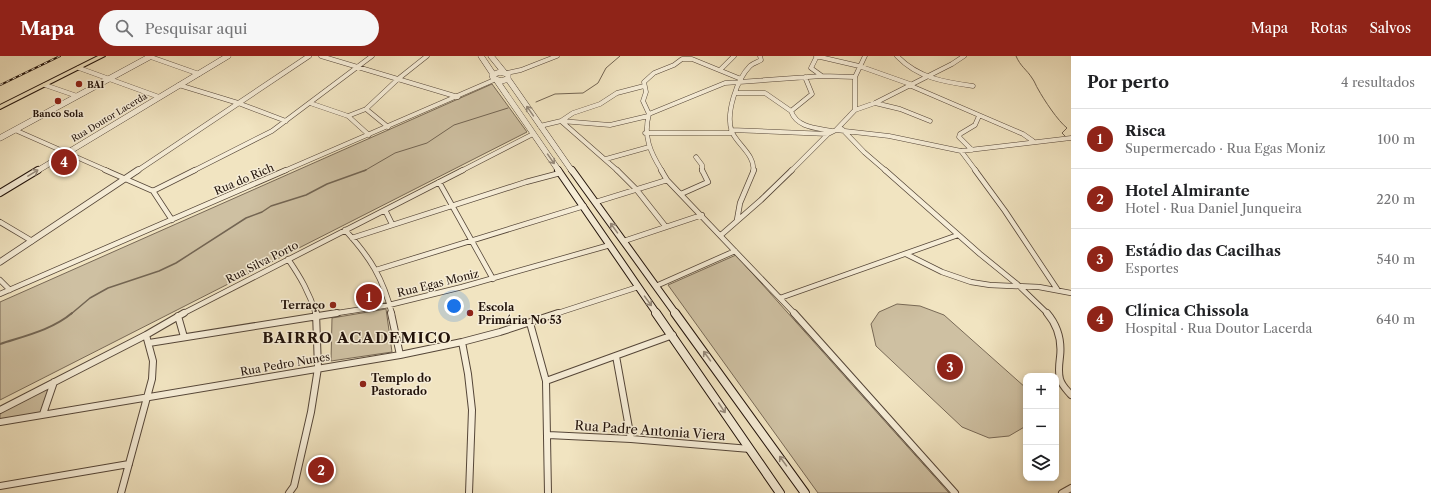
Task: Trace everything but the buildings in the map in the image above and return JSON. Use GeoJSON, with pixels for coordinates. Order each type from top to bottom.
{"type":"FeatureCollection","features":[{"type":"Feature","properties":{"kind":"main road"},"geometry":{"type":"LineString","coordinates":[[0,107],[79,68],[97,56]]}},
{"type":"Feature","properties":{"kind":"main road"},"geometry":{"type":"LineString","coordinates":[[0,103],[97,56]]}},
{"type":"Feature","properties":{"kind":"main road"},"geometry":{"type":"LineString","coordinates":[[0,138],[150,56]]}},
{"type":"Feature","properties":{"kind":"main road","name":"Rua Doutor Lacerda"},"geometry":{"type":"LineString","coordinates":[[0,193],[228,56]]}},
{"type":"Feature","properties":{"kind":"main road"},"geometry":{"type":"LineString","coordinates":[[481,56],[780,493]]}},
{"type":"Feature","properties":{"kind":"main road"},"geometry":{"type":"LineString","coordinates":[[491,56],[507,75],[540,126],[805,493]]}},
{"type":"Feature","properties":{"kind":"main road"},"geometry":{"type":"LineString","coordinates":[[495,78],[507,75]]}},
{"type":"Feature","properties":{"kind":"main road"},"geometry":{"type":"LineString","coordinates":[[495,78],[507,75]]}},
{"type":"Feature","properties":{"kind":"street"},"geometry":{"type":"LineString","coordinates":[[150,56],[199,74]]}},
{"type":"Feature","properties":{"kind":"street"},"geometry":{"type":"LineString","coordinates":[[0,262],[309,56]]}},
{"type":"Feature","properties":{"kind":"street"},"geometry":{"type":"LineString","coordinates":[[321,56],[458,97]]}},
{"type":"Feature","properties":{"kind":"street"},"geometry":{"type":"LineString","coordinates":[[153,191],[272,131],[372,56]]}},
{"type":"Feature","properties":{"kind":"street"},"geometry":{"type":"LineString","coordinates":[[348,116],[366,109],[398,79],[427,56]]}},
{"type":"Feature","properties":{"kind":"street"},"geometry":{"type":"LineString","coordinates":[[507,75],[557,56]]}},
{"type":"Feature","properties":{"kind":"street"},"geometry":{"type":"LineString","coordinates":[[720,70],[729,59],[734,56]]}},
{"type":"Feature","properties":{"kind":"street"},"geometry":{"type":"LineString","coordinates":[[737,220],[740,203],[754,169],[749,155],[731,131],[730,114],[735,93],[741,80],[750,66],[761,60],[760,56]]}},
{"type":"Feature","properties":{"kind":"street"},"geometry":{"type":"LineString","coordinates":[[822,76],[811,68],[812,62],[816,56],[859,66],[909,85],[1023,134],[1033,141]]}},
{"type":"Feature","properties":{"kind":"street"},"geometry":{"type":"LineString","coordinates":[[855,110],[855,76],[865,56]]}},
{"type":"Feature","properties":{"kind":"street"},"geometry":{"type":"LineString","coordinates":[[898,56],[904,64],[924,77],[973,86]]}},
{"type":"Feature","properties":{"kind":"street"},"geometry":{"type":"LineString","coordinates":[[721,235],[761,200],[855,110],[875,103],[952,64],[964,56]]}},
{"type":"Feature","properties":{"kind":"street"},"geometry":{"type":"LineString","coordinates":[[741,80],[694,59],[684,59],[652,74],[644,82],[646,92],[643,101],[648,115],[645,133],[649,147],[668,180],[780,298],[955,493]]}},
{"type":"Feature","properties":{"kind":"street"},"geometry":{"type":"LineString","coordinates":[[79,68],[160,97]]}},
{"type":"Feature","properties":{"kind":"street"},"geometry":{"type":"LineString","coordinates":[[540,126],[561,121],[610,125],[648,115],[714,86],[741,80],[855,76]]}},
{"type":"Feature","properties":{"kind":"street"},"geometry":{"type":"LineString","coordinates":[[791,111],[812,94],[806,77]]}},
{"type":"Feature","properties":{"kind":"street","name":"Rua do Rich"},"geometry":{"type":"LineString","coordinates":[[0,294],[458,97],[495,78]]}},
{"type":"Feature","properties":{"kind":"street"},"geometry":{"type":"LineString","coordinates":[[45,84],[77,96]]}},
{"type":"Feature","properties":{"kind":"street"},"geometry":{"type":"LineString","coordinates":[[179,85],[286,121]]}},
{"type":"Feature","properties":{"kind":"street"},"geometry":{"type":"LineString","coordinates":[[561,121],[573,113],[600,104],[617,93],[630,88],[644,86]]}},
{"type":"Feature","properties":{"kind":"street"},"geometry":{"type":"LineString","coordinates":[[735,93],[765,93],[791,111],[792,116],[802,124],[832,132]]}},
{"type":"Feature","properties":{"kind":"street"},"geometry":{"type":"LineString","coordinates":[[310,103],[348,116],[369,135]]}},
{"type":"Feature","properties":{"kind":"street"},"geometry":{"type":"LineString","coordinates":[[875,103],[900,109],[930,121]]}},
{"type":"Feature","properties":{"kind":"street"},"geometry":{"type":"LineString","coordinates":[[366,109],[388,127]]}},
{"type":"Feature","properties":{"kind":"street"},"geometry":{"type":"LineString","coordinates":[[972,150],[959,137],[960,134],[979,122],[979,116]]}},
{"type":"Feature","properties":{"kind":"street"},"geometry":{"type":"LineString","coordinates":[[561,121],[606,159],[636,189],[666,227]]}},
{"type":"Feature","properties":{"kind":"street"},"geometry":{"type":"LineString","coordinates":[[645,133],[696,134],[731,131],[832,132],[842,129],[889,136],[961,151],[1033,141],[1071,138]]}},
{"type":"Feature","properties":{"kind":"street"},"geometry":{"type":"LineString","coordinates":[[842,129],[872,160],[902,184],[958,235],[1037,302],[1059,332],[1061,340],[1058,363],[1059,381],[1063,388],[1071,395]]}},
{"type":"Feature","properties":{"kind":"street"},"geometry":{"type":"LineString","coordinates":[[15,130],[153,191],[172,220]]}},
{"type":"Feature","properties":{"kind":"street","name":"Rua Silva Porto"},"geometry":{"type":"LineString","coordinates":[[0,410],[146,335],[178,316],[344,230],[533,134]]}},
{"type":"Feature","properties":{"kind":"street"},"geometry":{"type":"LineString","coordinates":[[606,159],[649,147]]}},
{"type":"Feature","properties":{"kind":"street"},"geometry":{"type":"LineString","coordinates":[[961,151],[1005,211],[1057,289]]}},
{"type":"Feature","properties":{"kind":"street"},"geometry":{"type":"LineString","coordinates":[[681,194],[708,182],[702,172],[702,165],[696,157]]}},
{"type":"Feature","properties":{"kind":"street"},"geometry":{"type":"LineString","coordinates":[[352,238],[392,224],[560,173]]}},
{"type":"Feature","properties":{"kind":"street"},"geometry":{"type":"LineString","coordinates":[[596,202],[668,180]]}},
{"type":"Feature","properties":{"kind":"street"},"geometry":{"type":"LineString","coordinates":[[439,182],[493,279]]}},
{"type":"Feature","properties":{"kind":"street"},"geometry":{"type":"LineString","coordinates":[[376,270],[584,206]]}},
{"type":"Feature","properties":{"kind":"street"},"geometry":{"type":"LineString","coordinates":[[385,210],[392,224]]}},
{"type":"Feature","properties":{"kind":"street"},"geometry":{"type":"LineString","coordinates":[[624,241],[702,215]]}},
{"type":"Feature","properties":{"kind":"street"},"geometry":{"type":"LineString","coordinates":[[0,222],[32,240]]}},
{"type":"Feature","properties":{"kind":"street"},"geometry":{"type":"LineString","coordinates":[[344,230],[352,238],[376,270],[384,286],[400,355]]}},
{"type":"Feature","properties":{"kind":"street"},"geometry":{"type":"LineString","coordinates":[[780,298],[958,235]]}},
{"type":"Feature","properties":{"kind":"street","name":"Rua Egas Moniz"},"geometry":{"type":"LineString","coordinates":[[149,342],[389,305],[493,279],[610,245]]}},
{"type":"Feature","properties":{"kind":"street"},"geometry":{"type":"LineString","coordinates":[[656,286],[735,251]]}},
{"type":"Feature","properties":{"kind":"street"},"geometry":{"type":"LineString","coordinates":[[906,254],[973,283],[991,286],[1018,285],[1057,289],[1071,293]]}},
{"type":"Feature","properties":{"kind":"street"},"geometry":{"type":"LineString","coordinates":[[288,259],[302,279],[310,294],[317,317],[318,368],[311,412],[295,490],[289,493]]}},
{"type":"Feature","properties":{"kind":"street"},"geometry":{"type":"LineString","coordinates":[[0,280],[10,290]]}},
{"type":"Feature","properties":{"kind":"street","name":"Rua Pedro Nunes"},"geometry":{"type":"LineString","coordinates":[[0,422],[400,355],[462,342],[530,323],[638,287]]}},
{"type":"Feature","properties":{"kind":"street"},"geometry":{"type":"LineString","coordinates":[[178,316],[184,337]]}},
{"type":"Feature","properties":{"kind":"street"},"geometry":{"type":"LineString","coordinates":[[530,323],[546,381],[548,493]]}},
{"type":"Feature","properties":{"kind":"street"},"geometry":{"type":"LineString","coordinates":[[120,493],[148,397],[152,378],[153,361],[146,335]]}},
{"type":"Feature","properties":{"kind":"street"},"geometry":{"type":"LineString","coordinates":[[546,381],[673,335]]}},
{"type":"Feature","properties":{"kind":"street"},"geometry":{"type":"LineString","coordinates":[[462,342],[468,374],[472,410],[469,493]]}},
{"type":"Feature","properties":{"kind":"street"},"geometry":{"type":"LineString","coordinates":[[616,356],[631,439]]}},
{"type":"Feature","properties":{"kind":"street"},"geometry":{"type":"LineString","coordinates":[[43,414],[54,382]]}},
{"type":"Feature","properties":{"kind":"street","name":"Rua Padre Antonia Viera"},"geometry":{"type":"LineString","coordinates":[[548,435],[631,439],[750,450]]}},
{"type":"Feature","properties":{"kind":"street"},"geometry":{"type":"LineString","coordinates":[[0,486],[129,464]]}},
{"type":"Feature","properties":{"kind":"street"},"geometry":{"type":"LineString","coordinates":[[1062,493],[1071,488]]}},
{"type":"Feature","properties":{"kind":"shaded area"},"geometry":{"type":"Polygon","coordinates":[[[492,84],[527,132],[0,400],[0,302],[492,84]]]}},
{"type":"Feature","properties":{"kind":"shaded area"},"geometry":{"type":"Polygon","coordinates":[[[736,255],[949,493],[818,493],[668,285],[736,255]]]}},
{"type":"Feature","properties":{"kind":"shaded area"},"geometry":{"type":"Polygon","coordinates":[[[897,304],[920,306],[944,315],[1023,385],[1023,428],[1009,436],[989,438],[962,427],[876,346],[871,324],[879,312],[897,304]]]}},
{"type":"Feature","properties":{"kind":"shaded area"},"geometry":{"type":"Polygon","coordinates":[[[386,309],[392,352],[331,361],[332,318],[386,309]]]}},
{"type":"Feature","properties":{"kind":"shaded area"},"geometry":{"type":"Polygon","coordinates":[[[51,386],[41,412],[0,420],[0,412],[51,386]]]}},
{"type":"Feature","properties":{"kind":"waterway"},"geometry":{"type":"LineString","coordinates":[[536,102],[555,94],[583,93],[598,83],[606,68],[620,56]]}},
{"type":"Feature","properties":{"kind":"waterway"},"geometry":{"type":"LineString","coordinates":[[1016,56],[1019,63],[1033,79],[1051,110],[1067,128],[1062,133],[1066,137]]}},
{"type":"Feature","properties":{"kind":"waterway"},"geometry":{"type":"LineString","coordinates":[[365,170],[395,153],[427,143],[454,125],[508,108]]}},
{"type":"Feature","properties":{"kind":"waterway"},"geometry":{"type":"LineString","coordinates":[[71,314],[90,298],[108,288],[159,271],[176,263],[246,218],[262,212],[271,206],[306,195],[327,184],[365,170]]}},
{"type":"Feature","properties":{"kind":"waterway"},"geometry":{"type":"LineString","coordinates":[[0,344],[47,328],[56,324],[72,313]]}},
{"type":"Feature","properties":{"kind":"railway"},"geometry":{"type":"LineString","coordinates":[[0,85],[60,56]]}},
{"type":"Feature","properties":{"kind":"place","name":"BAI"},"geometry":{"type":"Point","coordinates":[79,84]}},
{"type":"Feature","properties":{"kind":"place","name":"Banco Sola"},"geometry":{"type":"Point","coordinates":[58,101]}},
{"type":"Feature","properties":{"kind":"place","name":"Clínica Chissola"},"geometry":{"type":"Point","coordinates":[64,162]}},
{"type":"Feature","properties":{"kind":"place","name":"Risca"},"geometry":{"type":"Point","coordinates":[369,297]}},
{"type":"Feature","properties":{"kind":"place","name":"Terraço"},"geometry":{"type":"Point","coordinates":[333,305]}},
{"type":"Feature","properties":{"kind":"place","name":"Escola Primária No 53"},"geometry":{"type":"Point","coordinates":[470,313]}},
{"type":"Feature","properties":{"kind":"place","name":"Estádio das Cacilhas"},"geometry":{"type":"Point","coordinates":[950,367]}},
{"type":"Feature","properties":{"kind":"place","name":"Templo do Pastorado"},"geometry":{"type":"Point","coordinates":[363,384]}},
{"type":"Feature","properties":{"kind":"place","name":"Hotel Almirante"},"geometry":{"type":"Point","coordinates":[321,470]}},
{"type":"Feature","properties":{"kind":"district","name":"BAIRRO ACADEMICO"},"geometry":{"type":"Point","coordinates":[357,337]}}]}
